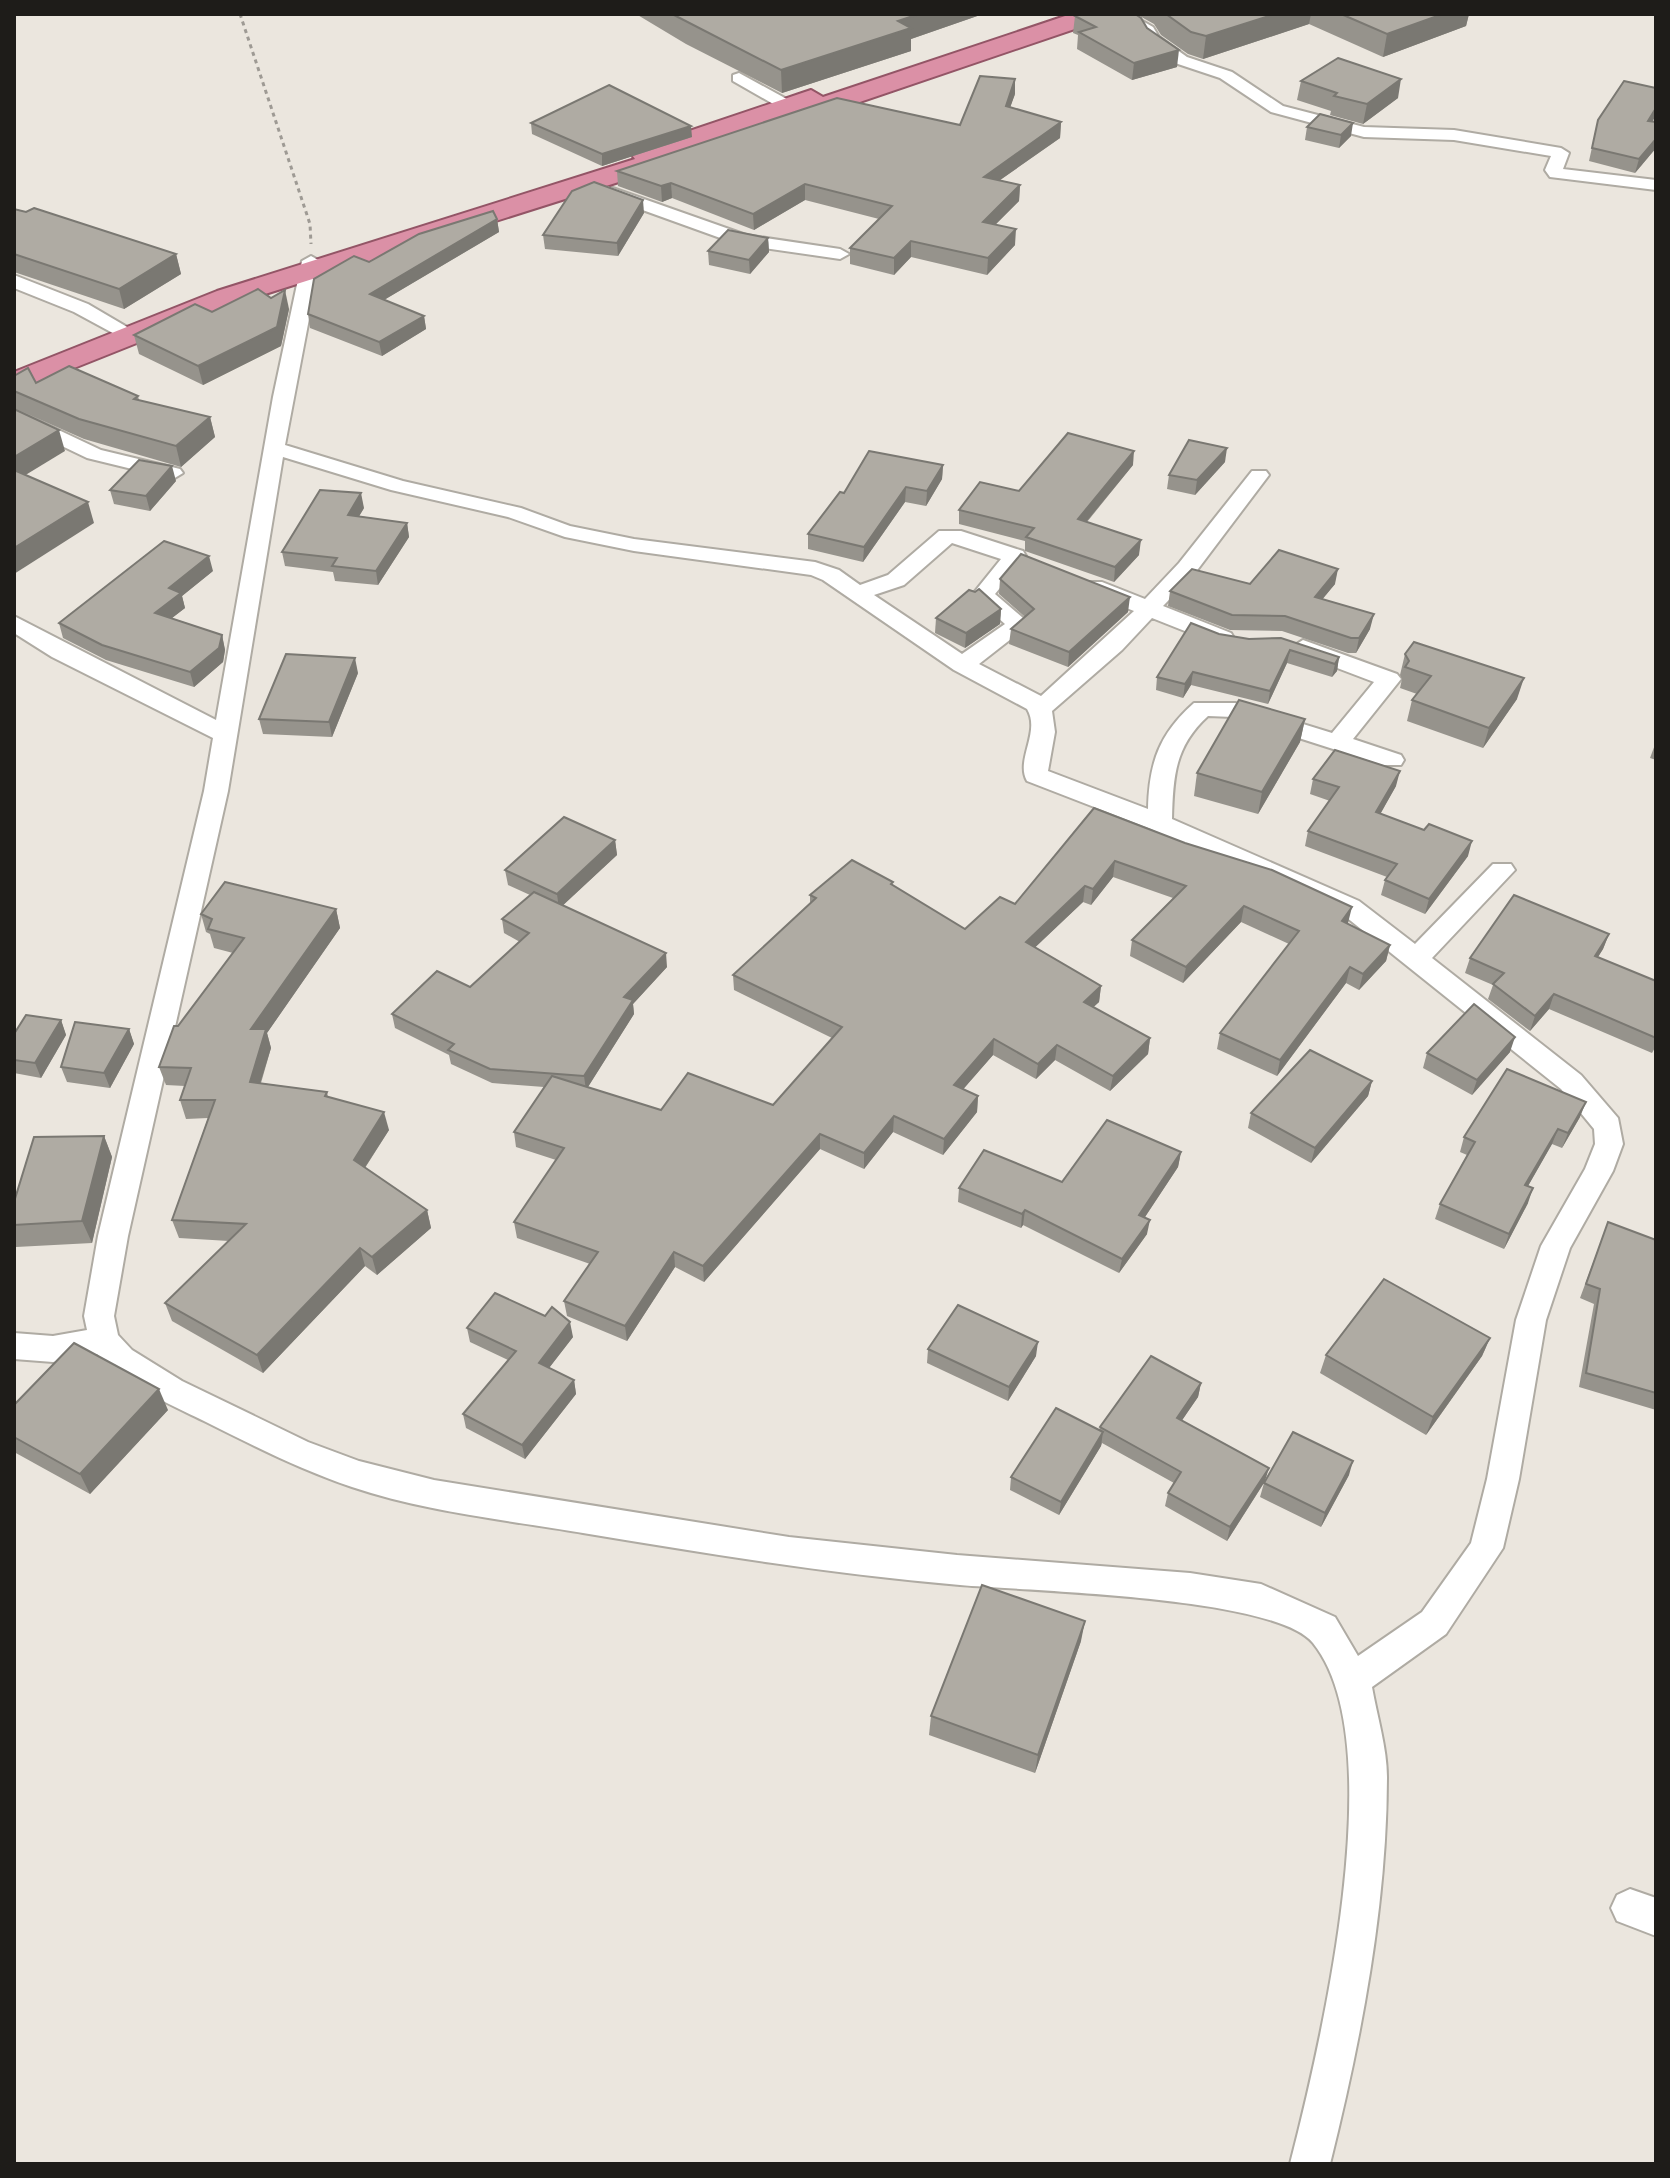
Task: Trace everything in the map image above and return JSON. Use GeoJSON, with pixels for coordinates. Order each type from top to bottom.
{"type":"FeatureCollection","features":[{"type":"Feature","properties":{"kind":"highway"},"geometry":{"type":"LineString","coordinates":[[14,369],[312,265],[1074,14]]}},
{"type":"Feature","properties":{"kind":"highway"},"geometry":{"type":"LineString","coordinates":[[312,265],[586,183],[1095,14]]}},
{"type":"Feature","properties":{"kind":"highway"},"geometry":{"type":"LineString","coordinates":[[14,383],[125,331]]}},
{"type":"Feature","properties":{"kind":"street"},"geometry":{"type":"LineString","coordinates":[[1119,14],[1148,30],[1153,40],[1181,60],[1226,75],[1277,109],[1364,132],[1454,135],[1544,149],[1561,153],[1554,170],[1556,173],[1656,185]]}},
{"type":"Feature","properties":{"kind":"street"},"geometry":{"type":"LineString","coordinates":[[739,78],[788,106]]}},
{"type":"Feature","properties":{"kind":"street"},"geometry":{"type":"LineString","coordinates":[[586,183],[743,240],[840,254]]}},
{"type":"Feature","properties":{"kind":"street"},"geometry":{"type":"LineString","coordinates":[[312,265],[274,448],[216,791],[113,1236],[99,1316],[104,1340],[121,1359],[171,1390],[297,1452],[357,1475],[434,1494],[789,1552],[957,1570],[1190,1588],[1261,1599],[1323,1628],[1353,1680],[1369,1775],[1357,1927],[1330,2084],[1310,2164]]}},
{"type":"Feature","properties":{"kind":"street"},"geometry":{"type":"LineString","coordinates":[[14,281],[125,331]]}},
{"type":"Feature","properties":{"kind":"street"},"geometry":{"type":"LineString","coordinates":[[14,415],[94,454],[173,473]]}},
{"type":"Feature","properties":{"kind":"street"},"geometry":{"type":"LineString","coordinates":[[274,448],[398,486],[514,512],[565,531],[634,545],[815,569],[831,575],[962,665],[1024,696],[1040,709],[1044,722],[1035,760],[1036,775],[1160,823],[1350,907],[1571,1082],[1608,1126],[1609,1144],[1599,1171],[1556,1246],[1531,1320],[1503,1479],[1486,1548],[1434,1623],[1353,1680]]}},
{"type":"Feature","properties":{"kind":"street"},"geometry":{"type":"LineString","coordinates":[[1040,709],[1114,645],[1187,568],[1259,475]]}},
{"type":"Feature","properties":{"kind":"street"},"geometry":{"type":"LineString","coordinates":[[857,593],[896,580],[947,536],[961,537],[1023,559],[983,595],[1019,624],[962,665]]}},
{"type":"Feature","properties":{"kind":"street"},"geometry":{"type":"LineString","coordinates":[[1074,579],[1225,639],[1247,642]]}},
{"type":"Feature","properties":{"kind":"street"},"geometry":{"type":"LineString","coordinates":[[14,623],[60,652],[225,734]]}},
{"type":"Feature","properties":{"kind":"street"},"geometry":{"type":"LineString","coordinates":[[1281,641],[1381,673],[1389,679],[1337,743]]}},
{"type":"Feature","properties":{"kind":"street"},"geometry":{"type":"LineString","coordinates":[[1160,823],[1161,762],[1165,747],[1183,724],[1202,708],[1235,710],[1392,760]]}},
{"type":"Feature","properties":{"kind":"street"},"geometry":{"type":"LineString","coordinates":[[1415,960],[1502,870]]}},
{"type":"Feature","properties":{"kind":"street"},"geometry":{"type":"LineString","coordinates":[[14,1346],[53,1349],[104,1340]]}},
{"type":"Feature","properties":{"kind":"path"},"geometry":{"type":"LineString","coordinates":[[240,14],[310,224],[312,265]]}},
{"type":"Feature","properties":{"kind":"building"},"geometry":{"type":"Polygon","coordinates":[[[672,14],[919,14],[898,21],[911,28],[781,70],[672,14]]]}},
{"type":"Feature","properties":{"kind":"building"},"geometry":{"type":"Polygon","coordinates":[[[1135,14],[1147,28],[1179,50],[1134,63],[1079,32],[1096,27],[1075,16],[1135,14]]]}},
{"type":"Feature","properties":{"kind":"building"},"geometry":{"type":"Polygon","coordinates":[[[1166,14],[1275,14],[1206,36],[1191,32],[1166,14]]]}},
{"type":"Feature","properties":{"kind":"building"},"geometry":{"type":"Polygon","coordinates":[[[1341,14],[1443,14],[1387,34],[1341,14]]]}},
{"type":"Feature","properties":{"kind":"building"},"geometry":{"type":"Polygon","coordinates":[[[1338,58],[1401,79],[1367,104],[1334,96],[1337,93],[1301,81],[1338,58]]]}},
{"type":"Feature","properties":{"kind":"building"},"geometry":{"type":"Polygon","coordinates":[[[980,76],[1015,79],[1006,106],[1061,122],[984,177],[1020,185],[983,222],[1016,229],[988,258],[911,241],[894,258],[850,248],[892,206],[805,184],[753,214],[671,183],[661,186],[617,171],[837,98],[960,125],[980,76]]]}},
{"type":"Feature","properties":{"kind":"building"},"geometry":{"type":"Polygon","coordinates":[[[1624,81],[1656,88],[1656,108],[1648,121],[1656,122],[1656,139],[1639,159],[1592,148],[1598,120],[1624,81]]]}},
{"type":"Feature","properties":{"kind":"building"},"geometry":{"type":"Polygon","coordinates":[[[609,85],[691,126],[602,154],[531,123],[609,85]]]}},
{"type":"Feature","properties":{"kind":"building"},"geometry":{"type":"Polygon","coordinates":[[[1320,114],[1353,123],[1341,135],[1307,127],[1320,114]]]}},
{"type":"Feature","properties":{"kind":"building"},"geometry":{"type":"Polygon","coordinates":[[[594,182],[643,200],[617,243],[543,235],[572,191],[594,182]]]}},
{"type":"Feature","properties":{"kind":"building"},"geometry":{"type":"Polygon","coordinates":[[[34,208],[176,254],[119,289],[14,254],[14,209],[26,212],[34,208]]]}},
{"type":"Feature","properties":{"kind":"building"},"geometry":{"type":"Polygon","coordinates":[[[493,211],[497,219],[370,294],[424,316],[379,342],[308,314],[314,279],[354,256],[369,262],[419,234],[493,211]]]}},
{"type":"Feature","properties":{"kind":"building"},"geometry":{"type":"Polygon","coordinates":[[[728,230],[768,238],[749,260],[708,251],[728,230]]]}},
{"type":"Feature","properties":{"kind":"building"},"geometry":{"type":"Polygon","coordinates":[[[258,289],[271,298],[285,290],[277,327],[198,366],[134,335],[195,304],[212,312],[258,289]]]}},
{"type":"Feature","properties":{"kind":"building"},"geometry":{"type":"Polygon","coordinates":[[[69,366],[138,396],[134,399],[210,417],[176,446],[79,419],[14,391],[14,376],[28,368],[36,383],[69,366]]]}},
{"type":"Feature","properties":{"kind":"building"},"geometry":{"type":"Polygon","coordinates":[[[14,409],[59,430],[14,457],[14,409]]]}},
{"type":"Feature","properties":{"kind":"building"},"geometry":{"type":"Polygon","coordinates":[[[1068,433],[1134,451],[1078,519],[1141,540],[1115,567],[1026,537],[1034,528],[959,510],[980,482],[1019,491],[1068,433]]]}},
{"type":"Feature","properties":{"kind":"building"},"geometry":{"type":"Polygon","coordinates":[[[1189,440],[1227,448],[1197,480],[1169,475],[1189,440]]]}},
{"type":"Feature","properties":{"kind":"building"},"geometry":{"type":"Polygon","coordinates":[[[869,451],[943,465],[927,491],[906,487],[864,547],[808,534],[840,492],[844,493],[869,451]]]}},
{"type":"Feature","properties":{"kind":"building"},"geometry":{"type":"Polygon","coordinates":[[[139,460],[172,466],[146,496],[110,490],[139,460]]]}},
{"type":"Feature","properties":{"kind":"building"},"geometry":{"type":"Polygon","coordinates":[[[14,470],[88,502],[14,548],[14,470]]]}},
{"type":"Feature","properties":{"kind":"building"},"geometry":{"type":"Polygon","coordinates":[[[320,490],[361,493],[348,515],[407,523],[376,571],[332,566],[337,558],[282,552],[320,490]]]}},
{"type":"Feature","properties":{"kind":"building"},"geometry":{"type":"Polygon","coordinates":[[[164,541],[209,556],[169,588],[181,593],[155,613],[222,635],[219,648],[190,672],[102,645],[59,623],[164,541]]]}},
{"type":"Feature","properties":{"kind":"building"},"geometry":{"type":"Polygon","coordinates":[[[1279,550],[1338,569],[1315,597],[1374,614],[1359,638],[1285,616],[1232,615],[1170,591],[1192,569],[1250,584],[1279,550]]]}},
{"type":"Feature","properties":{"kind":"building"},"geometry":{"type":"Polygon","coordinates":[[[1021,554],[1130,597],[1069,652],[1011,629],[1034,609],[1000,579],[1021,554]]]}},
{"type":"Feature","properties":{"kind":"building"},"geometry":{"type":"Polygon","coordinates":[[[979,589],[1001,609],[966,633],[936,618],[969,590],[975,592],[979,589]]]}},
{"type":"Feature","properties":{"kind":"building"},"geometry":{"type":"Polygon","coordinates":[[[1191,623],[1219,634],[1249,639],[1281,638],[1339,657],[1335,664],[1290,650],[1270,691],[1193,672],[1185,684],[1157,677],[1191,623]]]}},
{"type":"Feature","properties":{"kind":"building"},"geometry":{"type":"Polygon","coordinates":[[[1414,642],[1524,678],[1489,728],[1412,700],[1431,676],[1405,667],[1409,661],[1405,654],[1414,642]]]}},
{"type":"Feature","properties":{"kind":"building"},"geometry":{"type":"Polygon","coordinates":[[[286,654],[355,658],[329,722],[259,719],[286,654]]]}},
{"type":"Feature","properties":{"kind":"building"},"geometry":{"type":"Polygon","coordinates":[[[1239,700],[1305,719],[1262,792],[1197,773],[1239,700]]]}},
{"type":"Feature","properties":{"kind":"building"},"geometry":{"type":"Polygon","coordinates":[[[1335,750],[1400,771],[1376,812],[1424,830],[1429,824],[1472,841],[1429,899],[1385,880],[1397,864],[1308,831],[1339,787],[1313,779],[1335,750]]]}},
{"type":"Feature","properties":{"kind":"building"},"geometry":{"type":"Polygon","coordinates":[[[1094,808],[1185,843],[1272,870],[1352,907],[1342,921],[1390,945],[1363,974],[1350,967],[1280,1060],[1220,1033],[1299,931],[1244,906],[1186,967],[1132,940],[1186,886],[1115,861],[1093,889],[1085,886],[1026,942],[1101,986],[1084,1002],[1150,1038],[1113,1076],[1057,1045],[1038,1064],[994,1039],[954,1085],[978,1096],[944,1139],[894,1116],[864,1153],[820,1134],[703,1266],[674,1252],[625,1326],[564,1301],[598,1252],[514,1222],[564,1148],[514,1132],[552,1076],[661,1110],[688,1073],[773,1105],[842,1027],[733,975],[816,898],[810,895],[852,860],[893,882],[891,884],[965,929],[1000,897],[1015,904],[1094,808]]]}},
{"type":"Feature","properties":{"kind":"building"},"geometry":{"type":"Polygon","coordinates":[[[564,817],[615,840],[557,894],[505,870],[564,817]]]}},
{"type":"Feature","properties":{"kind":"building"},"geometry":{"type":"Polygon","coordinates":[[[225,882],[336,909],[251,1029],[266,1029],[250,1082],[327,1092],[325,1096],[384,1112],[354,1160],[427,1210],[372,1257],[360,1248],[257,1355],[165,1303],[246,1224],[172,1220],[215,1100],[180,1100],[191,1068],[159,1067],[174,1026],[178,1026],[244,938],[208,929],[212,919],[201,914],[225,882]]]}},
{"type":"Feature","properties":{"kind":"building"},"geometry":{"type":"Polygon","coordinates":[[[534,892],[666,953],[624,997],[633,1000],[584,1076],[490,1069],[448,1050],[454,1044],[392,1014],[437,971],[470,987],[529,933],[502,919],[534,892]]]}},
{"type":"Feature","properties":{"kind":"building"},"geometry":{"type":"Polygon","coordinates":[[[1514,895],[1609,934],[1595,956],[1656,981],[1656,1038],[1554,994],[1535,1016],[1493,984],[1504,973],[1470,958],[1514,895]]]}},
{"type":"Feature","properties":{"kind":"building"},"geometry":{"type":"Polygon","coordinates":[[[1474,1004],[1515,1037],[1477,1080],[1427,1053],[1474,1004]]]}},
{"type":"Feature","properties":{"kind":"building"},"geometry":{"type":"Polygon","coordinates":[[[26,1015],[61,1020],[35,1063],[14,1060],[14,1034],[26,1015]]]}},
{"type":"Feature","properties":{"kind":"building"},"geometry":{"type":"Polygon","coordinates":[[[75,1022],[129,1029],[104,1073],[61,1067],[75,1022]]]}},
{"type":"Feature","properties":{"kind":"building"},"geometry":{"type":"Polygon","coordinates":[[[1310,1050],[1372,1081],[1315,1148],[1251,1113],[1310,1050]]]}},
{"type":"Feature","properties":{"kind":"building"},"geometry":{"type":"Polygon","coordinates":[[[1507,1069],[1586,1102],[1568,1133],[1558,1129],[1525,1185],[1533,1188],[1509,1234],[1440,1204],[1475,1142],[1464,1137],[1507,1069]]]}},
{"type":"Feature","properties":{"kind":"building"},"geometry":{"type":"Polygon","coordinates":[[[1107,1120],[1181,1152],[1139,1215],[1150,1220],[1122,1259],[1025,1210],[1022,1214],[959,1188],[984,1150],[1062,1182],[1107,1120]]]}},
{"type":"Feature","properties":{"kind":"building"},"geometry":{"type":"Polygon","coordinates":[[[104,1136],[82,1221],[14,1225],[14,1202],[34,1137],[104,1136]]]}},
{"type":"Feature","properties":{"kind":"building"},"geometry":{"type":"Polygon","coordinates":[[[1608,1222],[1656,1240],[1656,1393],[1586,1373],[1600,1289],[1586,1284],[1608,1222]]]}},
{"type":"Feature","properties":{"kind":"building"},"geometry":{"type":"Polygon","coordinates":[[[1384,1279],[1490,1338],[1433,1417],[1326,1355],[1384,1279]]]}},
{"type":"Feature","properties":{"kind":"building"},"geometry":{"type":"Polygon","coordinates":[[[495,1293],[545,1316],[552,1307],[570,1322],[539,1363],[574,1380],[522,1445],[463,1414],[516,1351],[467,1328],[495,1293]]]}},
{"type":"Feature","properties":{"kind":"building"},"geometry":{"type":"Polygon","coordinates":[[[958,1305],[1038,1342],[1009,1387],[928,1349],[958,1305]]]}},
{"type":"Feature","properties":{"kind":"building"},"geometry":{"type":"Polygon","coordinates":[[[74,1343],[159,1389],[80,1474],[14,1437],[14,1405],[74,1343]]]}},
{"type":"Feature","properties":{"kind":"building"},"geometry":{"type":"Polygon","coordinates":[[[1151,1356],[1201,1383],[1177,1418],[1269,1468],[1230,1527],[1168,1493],[1181,1472],[1100,1427],[1151,1356]]]}},
{"type":"Feature","properties":{"kind":"building"},"geometry":{"type":"Polygon","coordinates":[[[1056,1408],[1103,1432],[1061,1502],[1011,1477],[1056,1408]]]}},
{"type":"Feature","properties":{"kind":"building"},"geometry":{"type":"Polygon","coordinates":[[[1293,1432],[1353,1461],[1325,1513],[1264,1483],[1293,1432]]]}},
{"type":"Feature","properties":{"kind":"building"},"geometry":{"type":"Polygon","coordinates":[[[982,1585],[1085,1621],[1038,1755],[931,1716],[982,1585]]]}}]}
